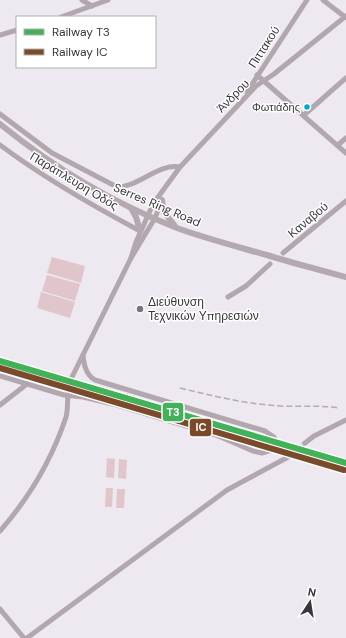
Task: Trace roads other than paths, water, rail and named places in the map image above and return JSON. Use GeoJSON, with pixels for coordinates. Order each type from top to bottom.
{"type":"FeatureCollection","features":[{"type":"Feature","properties":{"kind":"main road","name":"Serres Ring Road"},"geometry":{"type":"LineString","coordinates":[[0,124],[75,177],[147,215],[176,227],[270,256],[346,277]]}},
{"type":"Feature","properties":{"kind":"main road"},"geometry":{"type":"LineString","coordinates":[[162,200],[164,212],[176,227]]}},
{"type":"Feature","properties":{"kind":"main road"},"geometry":{"type":"LineString","coordinates":[[130,207],[136,217],[140,231]]}},
{"type":"Feature","properties":{"kind":"street"},"geometry":{"type":"LineString","coordinates":[[82,0],[92,6]]}},
{"type":"Feature","properties":{"kind":"street"},"geometry":{"type":"LineString","coordinates":[[64,16],[108,0]]}},
{"type":"Feature","properties":{"kind":"street","name":"Πιττακού"},"geometry":{"type":"LineString","coordinates":[[238,106],[307,0]]}},
{"type":"Feature","properties":{"kind":"street"},"geometry":{"type":"LineString","coordinates":[[323,0],[345,16]]}},
{"type":"Feature","properties":{"kind":"street","name":"Άνδρου"},"geometry":{"type":"LineString","coordinates":[[131,258],[140,231],[155,200],[180,167],[256,86],[274,74],[345,16]]}},
{"type":"Feature","properties":{"kind":"street"},"geometry":{"type":"LineString","coordinates":[[0,35],[16,30]]}},
{"type":"Feature","properties":{"kind":"street"},"geometry":{"type":"LineString","coordinates":[[257,75],[346,153]]}},
{"type":"Feature","properties":{"kind":"street"},"geometry":{"type":"LineString","coordinates":[[304,115],[346,78]]}},
{"type":"Feature","properties":{"kind":"street"},"geometry":{"type":"LineString","coordinates":[[0,114],[52,153],[117,187],[132,184],[170,166],[180,167]]}},
{"type":"Feature","properties":{"kind":"street"},"geometry":{"type":"LineString","coordinates":[[338,146],[346,138]]}},
{"type":"Feature","properties":{"kind":"street","name":"Παράπλευρη Οδός"},"geometry":{"type":"LineString","coordinates":[[0,145],[43,176],[73,195],[140,231]]}},
{"type":"Feature","properties":{"kind":"street"},"geometry":{"type":"LineString","coordinates":[[72,377],[131,258],[155,218],[165,188]]}},
{"type":"Feature","properties":{"kind":"street","name":"Καναβού"},"geometry":{"type":"LineString","coordinates":[[283,253],[346,201]]}},
{"type":"Feature","properties":{"kind":"street"},"geometry":{"type":"LineString","coordinates":[[228,297],[246,286],[270,264]]}},
{"type":"Feature","properties":{"kind":"street"},"geometry":{"type":"LineString","coordinates":[[83,355],[86,371],[91,378],[265,431],[272,435],[275,439],[270,450]]}},
{"type":"Feature","properties":{"kind":"street"},"geometry":{"type":"LineString","coordinates":[[0,376],[67,395],[83,397],[133,410],[216,435],[253,451],[262,453],[270,450],[288,451],[346,470]]}},
{"type":"Feature","properties":{"kind":"street"},"geometry":{"type":"LineString","coordinates":[[0,405],[27,384]]}},
{"type":"Feature","properties":{"kind":"street"},"geometry":{"type":"LineString","coordinates":[[0,531],[24,500],[47,462],[66,416],[67,395],[70,384]]}},
{"type":"Feature","properties":{"kind":"street"},"geometry":{"type":"LineString","coordinates":[[305,443],[314,436],[346,420]]}},
{"type":"Feature","properties":{"kind":"street"},"geometry":{"type":"LineString","coordinates":[[27,638],[227,490],[290,456]]}},
{"type":"Feature","properties":{"kind":"street"},"geometry":{"type":"LineString","coordinates":[[0,608],[24,638]]}},
{"type":"Feature","properties":{"kind":"tunnel"},"geometry":{"type":"LineString","coordinates":[[291,455],[305,443]]}},
{"type":"Feature","properties":{"kind":"railway"},"geometry":{"type":"LineString","coordinates":[[0,359],[346,460]]}},
{"type":"Feature","properties":{"kind":"railway"},"geometry":{"type":"LineString","coordinates":[[180,388],[242,402],[280,406],[317,406],[339,408]]}},
{"type":"Feature","properties":{"kind":"rail line","name":"T3"},"geometry":{"type":"LineString","coordinates":[[0,361],[346,463]]}},
{"type":"Feature","properties":{"kind":"rail line","name":"IC"},"geometry":{"type":"LineString","coordinates":[[0,368],[344,470]]}},
{"type":"Feature","properties":{"kind":"place","name":"Φωτιάδης"},"geometry":{"type":"Point","coordinates":[307,107]}},
{"type":"Feature","properties":{"kind":"place","name":"Διεύθυνση Τεχνικών Υπηρεσιών"},"geometry":{"type":"Point","coordinates":[140,309]}}]}
